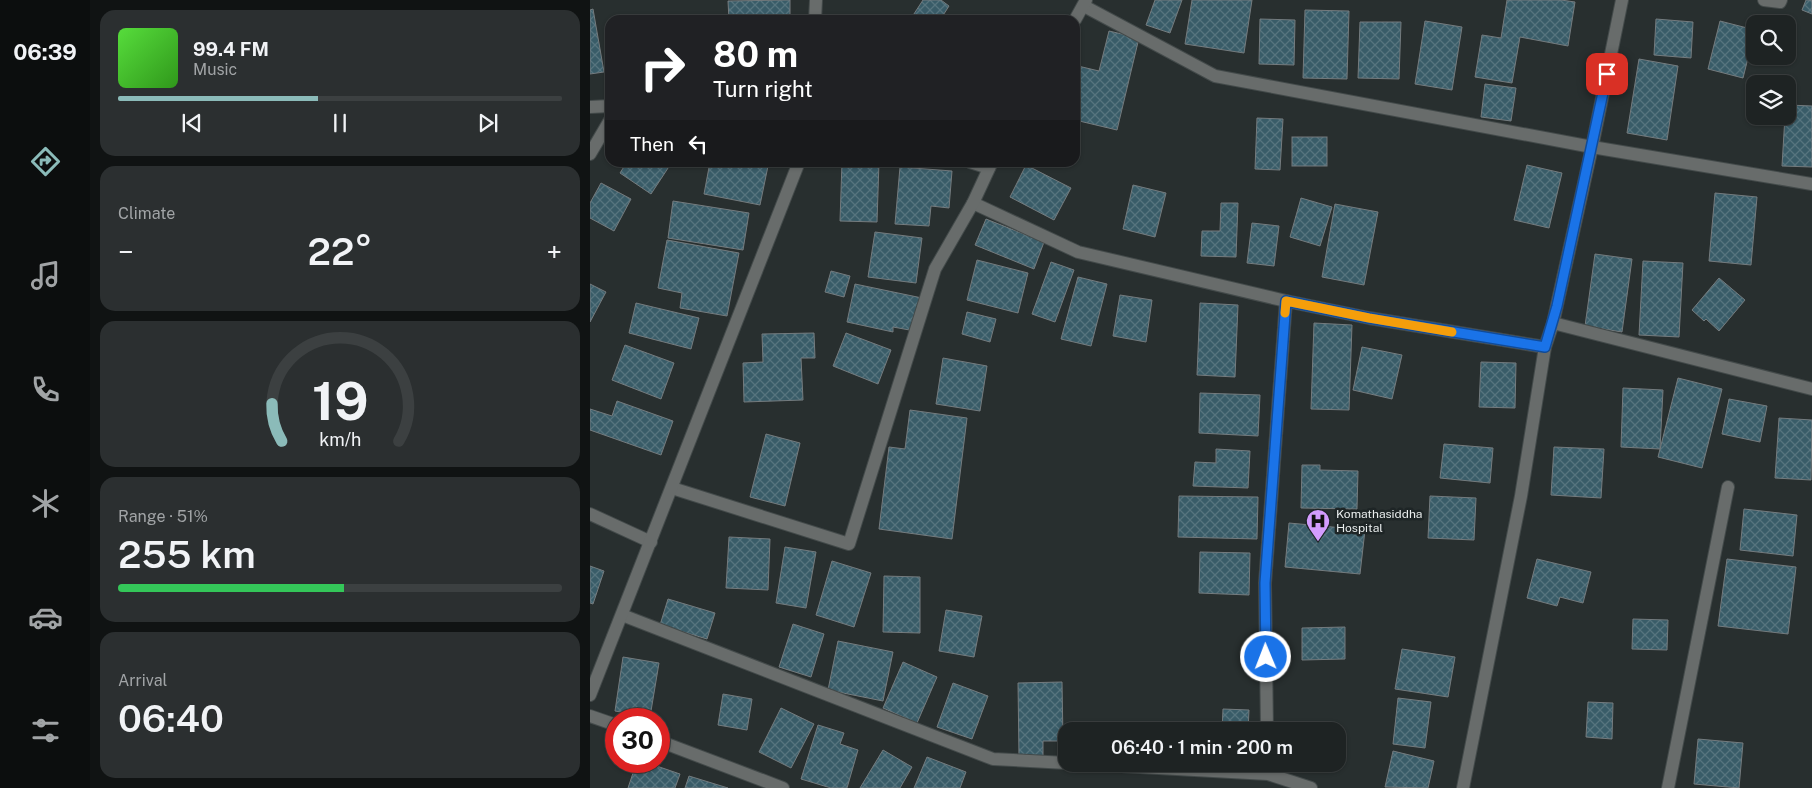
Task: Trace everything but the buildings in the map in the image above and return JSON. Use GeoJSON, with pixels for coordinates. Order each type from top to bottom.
{"type":"FeatureCollection","features":[{"type":"Feature","properties":{"kind":"street"},"geometry":{"type":"LineString","coordinates":[[815,15],[816,0]]}},
{"type":"Feature","properties":{"kind":"street"},"geometry":{"type":"LineString","coordinates":[[1463,788],[1521,496],[1545,347],[1553,323],[1622,0]]}},
{"type":"Feature","properties":{"kind":"street"},"geometry":{"type":"LineString","coordinates":[[1764,0],[1780,2],[1782,0]]}},
{"type":"Feature","properties":{"kind":"street"},"geometry":{"type":"LineString","coordinates":[[1078,15],[1085,3],[1215,76],[1592,147],[1812,184]]}},
{"type":"Feature","properties":{"kind":"street"},"geometry":{"type":"LineString","coordinates":[[590,106],[605,106]]}},
{"type":"Feature","properties":{"kind":"street"},"geometry":{"type":"LineString","coordinates":[[590,154],[605,128]]}},
{"type":"Feature","properties":{"kind":"street"},"geometry":{"type":"LineString","coordinates":[[590,695],[797,167]]}},
{"type":"Feature","properties":{"kind":"street"},"geometry":{"type":"LineString","coordinates":[[672,488],[850,544],[935,269],[973,203],[989,167]]}},
{"type":"Feature","properties":{"kind":"street"},"geometry":{"type":"LineString","coordinates":[[973,203],[1078,252],[1286,301],[1369,318],[1545,347]]}},
{"type":"Feature","properties":{"kind":"street"},"geometry":{"type":"LineString","coordinates":[[1268,722],[1265,583],[1286,301]]}},
{"type":"Feature","properties":{"kind":"street"},"geometry":{"type":"LineString","coordinates":[[1553,323],[1812,389]]}},
{"type":"Feature","properties":{"kind":"street"},"geometry":{"type":"LineString","coordinates":[[1668,788],[1728,487]]}},
{"type":"Feature","properties":{"kind":"street"},"geometry":{"type":"LineString","coordinates":[[590,514],[651,542]]}},
{"type":"Feature","properties":{"kind":"street"},"geometry":{"type":"LineString","coordinates":[[622,615],[993,759],[1058,761]]}},
{"type":"Feature","properties":{"kind":"street"},"geometry":{"type":"LineString","coordinates":[[590,716],[605,722]]}},
{"type":"Feature","properties":{"kind":"street"},"geometry":{"type":"LineString","coordinates":[[670,745],[783,788]]}},
{"type":"Feature","properties":{"kind":"street"},"geometry":{"type":"LineString","coordinates":[[1275,772],[1311,788]]}},
{"type":"Feature","properties":{"kind":"slow traffic"},"geometry":{"type":"LineString","coordinates":[[1285,313],[1286,301],[1452,332]]}},
{"type":"Feature","properties":{"kind":"place","name":"Komathasiddha Hospital"},"geometry":{"type":"Point","coordinates":[1318,542]}},
{"type":"Feature","properties":{"kind":"route"},"geometry":{"type":"LineString","coordinates":[[1266,657],[1265,583],[1286,301],[1369,318],[1545,347],[1557,306],[1607,74]]}}]}
